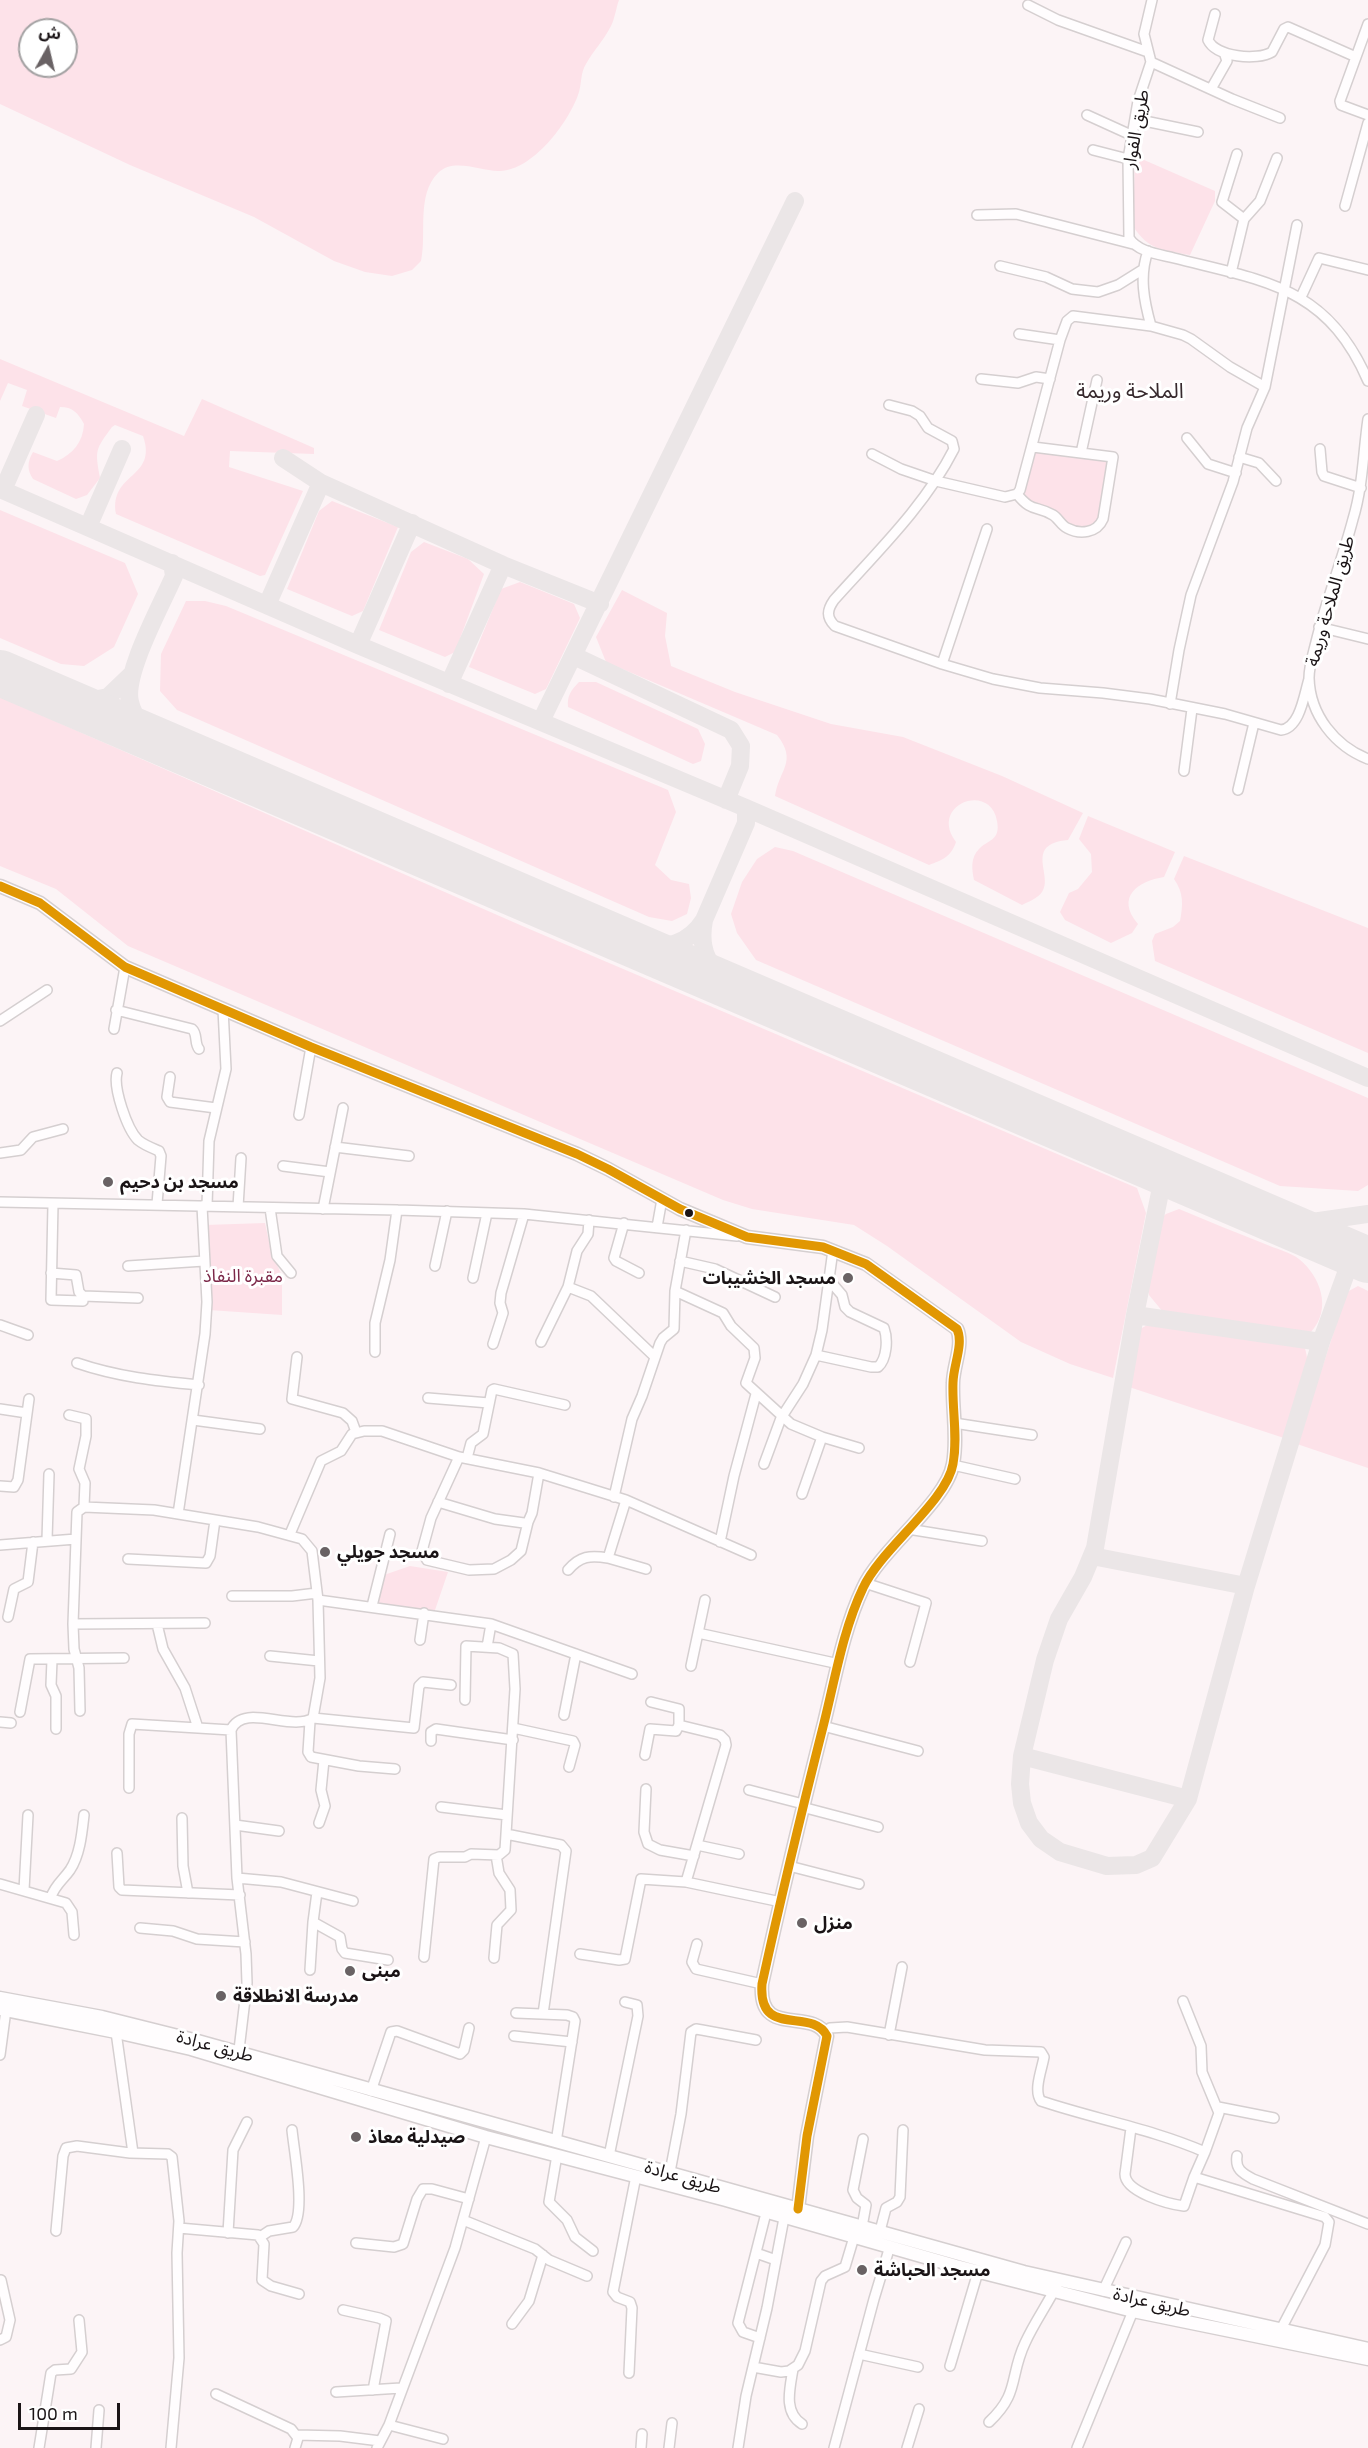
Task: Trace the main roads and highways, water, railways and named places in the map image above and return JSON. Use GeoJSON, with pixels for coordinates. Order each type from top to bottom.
{"type":"FeatureCollection","features":[{"type":"Feature","properties":{"kind":"main road"},"geometry":{"type":"LineString","coordinates":[[0,886],[40,903],[125,967],[311,1047],[577,1154],[680,1209],[747,1237],[833,1250],[866,1264],[957,1329],[960,1340],[952,1380],[953,1465],[942,1488],[865,1582],[855,1609],[802,1806],[762,1984],[763,2006],[770,2014],[818,2026],[825,2031],[827,2042],[807,2136],[798,2209]]}},
{"type":"Feature","properties":{"kind":"main road","name":"طريق عرادة"},"geometry":{"type":"LineString","coordinates":[[0,1998],[102,2017],[238,2058],[371,2091],[556,2148],[670,2172],[798,2209],[858,2232],[1057,2285],[1103,2291],[1242,2328],[1280,2331],[1368,2349]]}},
{"type":"Feature","properties":{"kind":"main road"},"geometry":{"type":"LineString","coordinates":[[3,2010],[238,2058],[486,2137],[556,2148],[616,2162],[636,2176],[784,2218],[858,2232]]}},
{"type":"Feature","properties":{"kind":"main road"},"geometry":{"type":"LineString","coordinates":[[885,2239],[978,2272],[1057,2285],[1133,2311],[1242,2328],[1368,2359]]}},
{"type":"Feature","properties":{"kind":"place","name":"مسجد بن دحيم"},"geometry":{"type":"Point","coordinates":[108,1182]}},
{"type":"Feature","properties":{"kind":"place","name":"مسجد الخشيبات"},"geometry":{"type":"Point","coordinates":[848,1278]}},
{"type":"Feature","properties":{"kind":"place","name":"مسجد جويلي"},"geometry":{"type":"Point","coordinates":[325,1552]}},
{"type":"Feature","properties":{"kind":"place","name":"منزل"},"geometry":{"type":"Point","coordinates":[802,1923]}},
{"type":"Feature","properties":{"kind":"place","name":"مبنى"},"geometry":{"type":"Point","coordinates":[350,1971]}},
{"type":"Feature","properties":{"kind":"place","name":"مدرسة الانطلاقة"},"geometry":{"type":"Point","coordinates":[221,1996]}},
{"type":"Feature","properties":{"kind":"place","name":"صيدلية معاذ"},"geometry":{"type":"Point","coordinates":[356,2137]}},
{"type":"Feature","properties":{"kind":"place","name":"مسجد الحباشة"},"geometry":{"type":"Point","coordinates":[862,2270]}},
{"type":"Feature","properties":{"kind":"district","name":"الملاحة وريمة"},"geometry":{"type":"Point","coordinates":[1130,391]}},
{"type":"Feature","properties":{"kind":"park label","name":"مقبرة النفاذ"},"geometry":{"type":"Point","coordinates":[243,1276]}}]}
